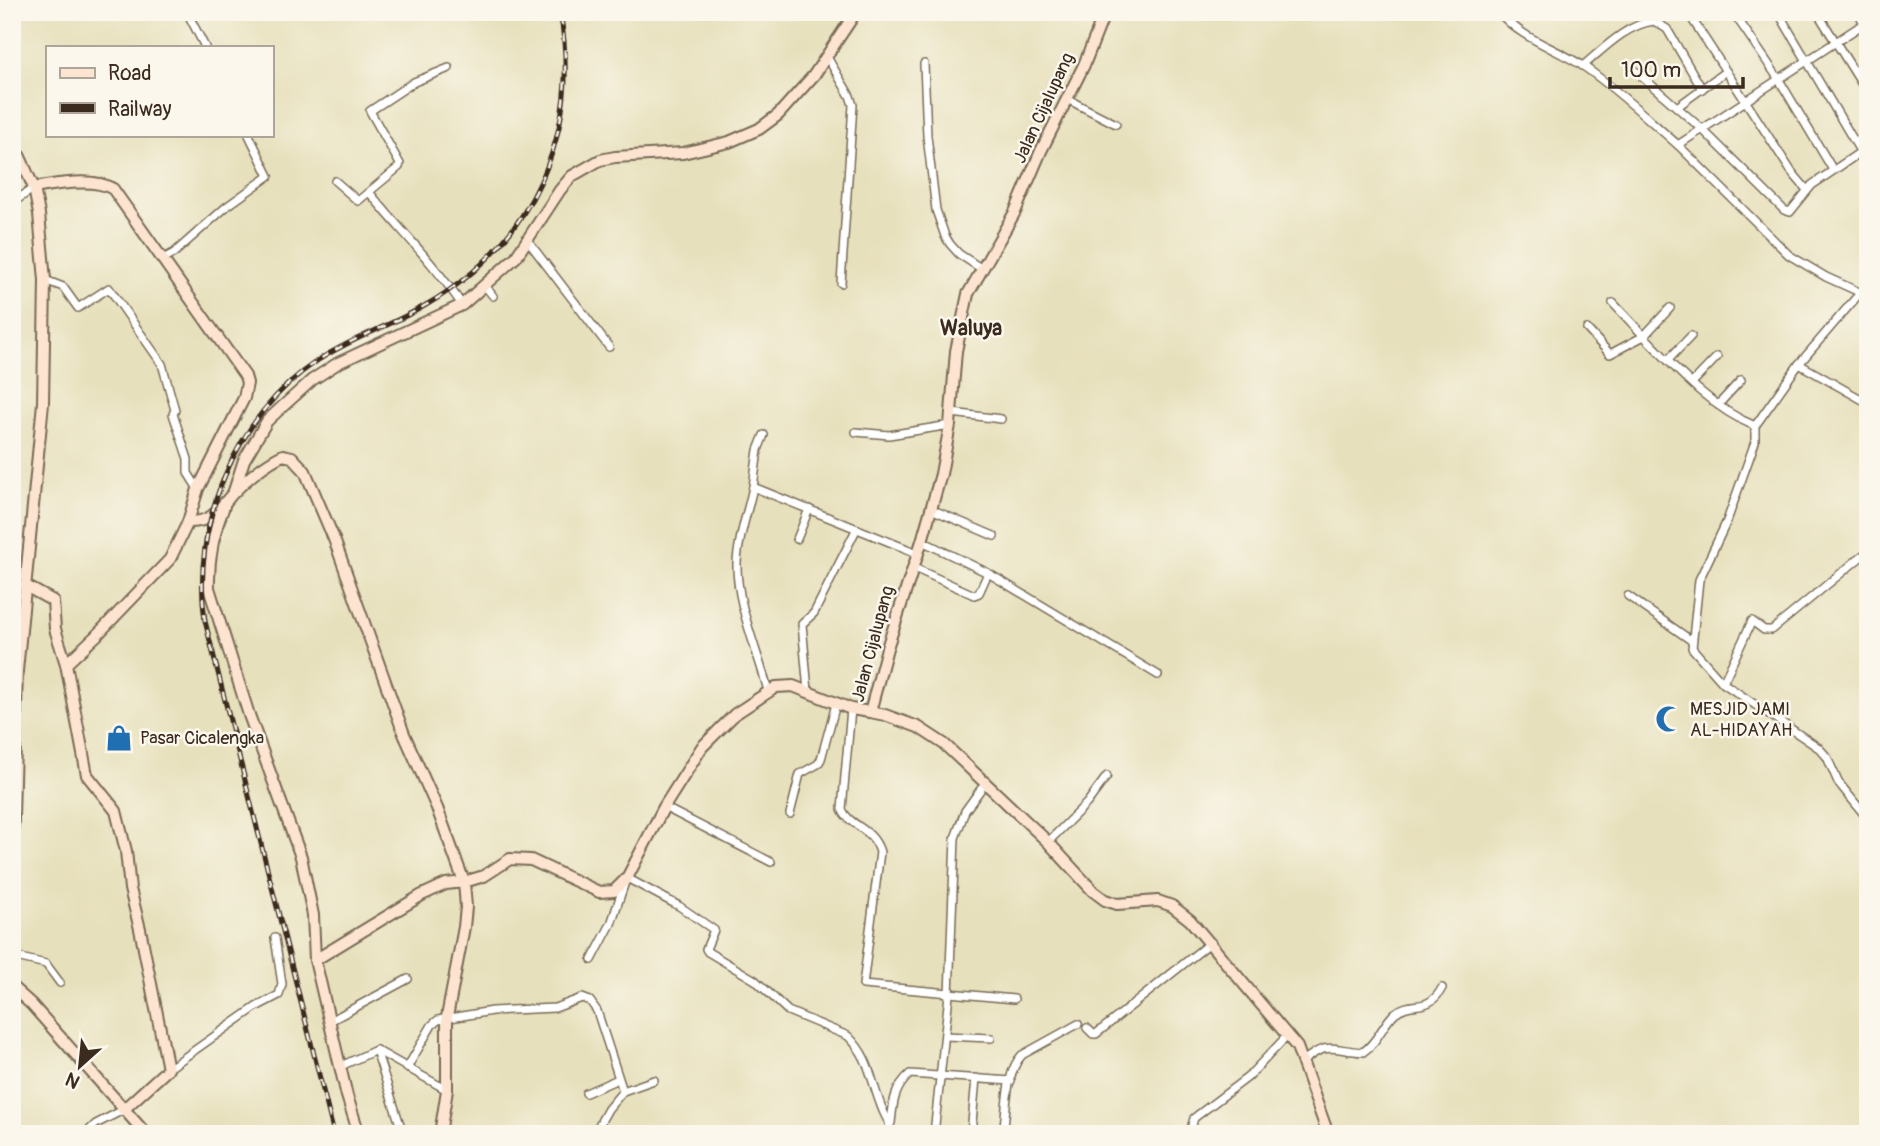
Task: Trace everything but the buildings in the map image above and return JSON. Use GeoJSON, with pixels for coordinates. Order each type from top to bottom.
{"type":"FeatureCollection","features":[{"type":"Feature","properties":{"kind":"street"},"geometry":{"type":"LineString","coordinates":[[201,12],[190,18],[204,46]]}},
{"type":"Feature","properties":{"kind":"street"},"geometry":{"type":"LineString","coordinates":[[234,492],[244,460],[267,421],[312,380],[338,363],[462,304],[485,286],[510,263],[528,241],[566,181],[592,163],[614,157],[683,153],[759,130],[778,115],[827,57],[856,12]]}},
{"type":"Feature","properties":{"kind":"street","name":"Jalan Cijalupang"},"geometry":{"type":"LineString","coordinates":[[1105,12],[1015,212],[968,293],[959,329],[950,425],[931,509],[887,648],[870,712],[885,715],[927,732],[986,782],[1105,900],[1117,904],[1153,900],[1166,903],[1190,920],[1297,1047],[1328,1134]]}},
{"type":"Feature","properties":{"kind":"street"},"geometry":{"type":"LineString","coordinates":[[1499,12],[1509,24],[1583,66],[1615,90],[1678,145],[1789,255],[1864,295],[1799,364],[1755,426],[1755,442],[1727,521],[1699,580],[1692,648],[1695,655],[1723,683],[1819,748],[1838,782],[1868,818]]}},
{"type":"Feature","properties":{"kind":"street"},"geometry":{"type":"LineString","coordinates":[[1733,12],[1778,78],[1833,170]]}},
{"type":"Feature","properties":{"kind":"street"},"geometry":{"type":"LineString","coordinates":[[1633,69],[1702,129],[1784,210],[1790,212],[1795,209],[1807,190],[1865,149],[1778,12]]}},
{"type":"Feature","properties":{"kind":"street"},"geometry":{"type":"LineString","coordinates":[[1818,12],[1868,94]]}},
{"type":"Feature","properties":{"kind":"street"},"geometry":{"type":"LineString","coordinates":[[1678,145],[1806,60],[1867,25],[1858,12]]}},
{"type":"Feature","properties":{"kind":"street"},"geometry":{"type":"LineString","coordinates":[[1692,19],[1791,171],[1807,190]]}},
{"type":"Feature","properties":{"kind":"street"},"geometry":{"type":"LineString","coordinates":[[1583,66],[1611,42],[1632,29],[1654,21],[1667,29],[1702,89]]}},
{"type":"Feature","properties":{"kind":"street"},"geometry":{"type":"LineString","coordinates":[[827,57],[853,105],[841,283]]}},
{"type":"Feature","properties":{"kind":"street"},"geometry":{"type":"LineString","coordinates":[[924,64],[927,136],[936,211],[950,244],[959,254],[982,269]]}},
{"type":"Feature","properties":{"kind":"street"},"geometry":{"type":"LineString","coordinates":[[335,181],[356,201],[400,165],[371,110],[414,82],[449,68]]}},
{"type":"Feature","properties":{"kind":"street"},"geometry":{"type":"LineString","coordinates":[[1677,107],[1726,71]]}},
{"type":"Feature","properties":{"kind":"street"},"geometry":{"type":"LineString","coordinates":[[1067,99],[1116,124]]}},
{"type":"Feature","properties":{"kind":"street"},"geometry":{"type":"LineString","coordinates":[[163,259],[174,253],[226,207],[269,176],[249,136]]}},
{"type":"Feature","properties":{"kind":"street"},"geometry":{"type":"LineString","coordinates":[[12,854],[18,605],[24,585],[43,403],[46,280],[34,187],[13,143]]}},
{"type":"Feature","properties":{"kind":"street"},"geometry":{"type":"LineString","coordinates":[[12,203],[34,187],[66,183],[108,185],[120,196],[247,383],[244,398],[198,489],[188,522],[170,559],[66,664]]}},
{"type":"Feature","properties":{"kind":"street"},"geometry":{"type":"LineString","coordinates":[[369,192],[396,226],[439,270],[462,304]]}},
{"type":"Feature","properties":{"kind":"street"},"geometry":{"type":"LineString","coordinates":[[528,241],[609,347]]}},
{"type":"Feature","properties":{"kind":"street"},"geometry":{"type":"LineString","coordinates":[[46,280],[63,287],[78,307],[109,288],[162,364],[175,410],[173,414],[188,459],[188,472],[198,489]]}},
{"type":"Feature","properties":{"kind":"street"},"geometry":{"type":"LineString","coordinates":[[485,286],[493,296]]}},
{"type":"Feature","properties":{"kind":"street"},"geometry":{"type":"LineString","coordinates":[[1614,303],[1692,383],[1738,419],[1755,426]]}},
{"type":"Feature","properties":{"kind":"street"},"geometry":{"type":"LineString","coordinates":[[1587,328],[1610,354],[1644,336],[1670,308]]}},
{"type":"Feature","properties":{"kind":"street"},"geometry":{"type":"LineString","coordinates":[[1668,360],[1691,336]]}},
{"type":"Feature","properties":{"kind":"street"},"geometry":{"type":"LineString","coordinates":[[1692,383],[1717,357]]}},
{"type":"Feature","properties":{"kind":"street"},"geometry":{"type":"LineString","coordinates":[[1799,364],[1868,403]]}},
{"type":"Feature","properties":{"kind":"street"},"geometry":{"type":"LineString","coordinates":[[1718,405],[1741,380]]}},
{"type":"Feature","properties":{"kind":"street"},"geometry":{"type":"LineString","coordinates":[[952,413],[1001,419]]}},
{"type":"Feature","properties":{"kind":"street"},"geometry":{"type":"LineString","coordinates":[[856,432],[889,435],[950,425]]}},
{"type":"Feature","properties":{"kind":"street"},"geometry":{"type":"LineString","coordinates":[[764,435],[758,450],[737,562],[742,604],[768,691]]}},
{"type":"Feature","properties":{"kind":"street"},"geometry":{"type":"LineString","coordinates":[[188,522],[200,523],[211,517],[234,492],[283,455],[292,457],[305,471],[334,539],[404,734],[437,808],[464,882],[466,907],[447,1017],[447,1090],[440,1134]]}},
{"type":"Feature","properties":{"kind":"street"},"geometry":{"type":"LineString","coordinates":[[753,488],[917,553]]}},
{"type":"Feature","properties":{"kind":"street"},"geometry":{"type":"LineString","coordinates":[[224,505],[212,542],[208,566],[209,588],[249,715],[301,858],[313,915],[315,960],[359,1134]]}},
{"type":"Feature","properties":{"kind":"street"},"geometry":{"type":"LineString","coordinates":[[797,539],[809,509]]}},
{"type":"Feature","properties":{"kind":"street"},"geometry":{"type":"LineString","coordinates":[[931,509],[994,536]]}},
{"type":"Feature","properties":{"kind":"street"},"geometry":{"type":"LineString","coordinates":[[808,691],[802,624],[813,615],[856,530]]}},
{"type":"Feature","properties":{"kind":"street"},"geometry":{"type":"LineString","coordinates":[[922,541],[988,573],[1158,675]]}},
{"type":"Feature","properties":{"kind":"street"},"geometry":{"type":"LineString","coordinates":[[1723,683],[1752,621],[1764,630],[1772,630],[1868,551]]}},
{"type":"Feature","properties":{"kind":"street"},"geometry":{"type":"LineString","coordinates":[[912,567],[974,595],[979,593],[988,573]]}},
{"type":"Feature","properties":{"kind":"street"},"geometry":{"type":"LineString","coordinates":[[24,585],[53,601],[55,629],[66,664],[84,768],[96,789],[116,811],[168,1069]]}},
{"type":"Feature","properties":{"kind":"street"},"geometry":{"type":"LineString","coordinates":[[1628,596],[1692,641]]}},
{"type":"Feature","properties":{"kind":"street"},"geometry":{"type":"LineString","coordinates":[[592,960],[611,924],[626,880],[664,807],[688,766],[712,735],[768,691],[785,686],[808,691],[851,709],[870,712]]}},
{"type":"Feature","properties":{"kind":"street"},"geometry":{"type":"LineString","coordinates":[[790,814],[800,774],[818,764],[821,759],[836,704]]}},
{"type":"Feature","properties":{"kind":"street"},"geometry":{"type":"LineString","coordinates":[[851,709],[842,809],[845,815],[872,835],[880,852],[863,985],[1014,999]]}},
{"type":"Feature","properties":{"kind":"street"},"geometry":{"type":"LineString","coordinates":[[1048,842],[1087,803],[1107,776]]}},
{"type":"Feature","properties":{"kind":"street"},"geometry":{"type":"LineString","coordinates":[[934,1134],[949,995],[956,838],[965,811],[986,782]]}},
{"type":"Feature","properties":{"kind":"street"},"geometry":{"type":"LineString","coordinates":[[664,807],[771,862]]}},
{"type":"Feature","properties":{"kind":"street"},"geometry":{"type":"LineString","coordinates":[[315,960],[422,895],[446,884],[484,876],[502,862],[518,858],[531,860],[598,892],[614,891],[626,880]]}},
{"type":"Feature","properties":{"kind":"street"},"geometry":{"type":"LineString","coordinates":[[626,880],[679,906],[714,930],[707,944],[708,952],[755,980],[783,1007],[848,1036],[860,1050],[876,1083],[884,1113],[891,1123]]}},
{"type":"Feature","properties":{"kind":"street"},"geometry":{"type":"LineString","coordinates":[[85,1134],[96,1124],[123,1110],[168,1069],[256,1007],[279,995],[282,984],[275,938]]}},
{"type":"Feature","properties":{"kind":"street"},"geometry":{"type":"LineString","coordinates":[[1087,1028],[1096,1034],[1211,942]]}},
{"type":"Feature","properties":{"kind":"street"},"geometry":{"type":"LineString","coordinates":[[12,956],[48,965],[60,983]]}},
{"type":"Feature","properties":{"kind":"street"},"geometry":{"type":"LineString","coordinates":[[330,1021],[408,979]]}},
{"type":"Feature","properties":{"kind":"street"},"geometry":{"type":"LineString","coordinates":[[12,987],[31,1004],[146,1134]]}},
{"type":"Feature","properties":{"kind":"street"},"geometry":{"type":"LineString","coordinates":[[1301,1063],[1317,1050],[1327,1047],[1363,1052],[1373,1045],[1396,1013],[1426,1005],[1436,999],[1442,988]]}},
{"type":"Feature","properties":{"kind":"street"},"geometry":{"type":"LineString","coordinates":[[407,1068],[432,1025],[447,1017],[492,1011],[548,1009],[586,998],[597,1011],[623,1091]]}},
{"type":"Feature","properties":{"kind":"street"},"geometry":{"type":"LineString","coordinates":[[1003,1134],[1010,1081],[1017,1060],[1078,1024]]}},
{"type":"Feature","properties":{"kind":"street"},"geometry":{"type":"LineString","coordinates":[[1196,1134],[1192,1125],[1194,1118],[1248,1077],[1288,1035]]}},
{"type":"Feature","properties":{"kind":"street"},"geometry":{"type":"LineString","coordinates":[[945,1036],[991,1038]]}},
{"type":"Feature","properties":{"kind":"street"},"geometry":{"type":"LineString","coordinates":[[376,1050],[447,1090]]}},
{"type":"Feature","properties":{"kind":"street"},"geometry":{"type":"LineString","coordinates":[[341,1066],[376,1050]]}},
{"type":"Feature","properties":{"kind":"street"},"geometry":{"type":"LineString","coordinates":[[376,1050],[403,1134]]}},
{"type":"Feature","properties":{"kind":"street"},"geometry":{"type":"LineString","coordinates":[[890,1134],[894,1095],[905,1077],[915,1072],[1010,1081]]}},
{"type":"Feature","properties":{"kind":"street"},"geometry":{"type":"LineString","coordinates":[[971,1134],[976,1078]]}},
{"type":"Feature","properties":{"kind":"street"},"geometry":{"type":"LineString","coordinates":[[586,1093],[618,1079]]}},
{"type":"Feature","properties":{"kind":"street"},"geometry":{"type":"LineString","coordinates":[[594,1134],[608,1109],[623,1091],[654,1080]]}},
{"type":"Feature","properties":{"kind":"railway"},"geometry":{"type":"LineString","coordinates":[[334,1134],[205,621],[202,584],[205,547],[225,475],[242,442],[263,411],[288,384],[330,353],[426,305],[463,280],[495,250],[521,217],[541,181],[555,142],[563,100],[565,57],[560,12]]}},
{"type":"Feature","properties":{"kind":"place","name":"MESJID JAMI AL-HIDAYAH"},"geometry":{"type":"Point","coordinates":[1669,719]}},
{"type":"Feature","properties":{"kind":"place","name":"Pasar Cicalengka"},"geometry":{"type":"Point","coordinates":[119,738]}},
{"type":"Feature","properties":{"kind":"district","name":"Waluya"},"geometry":{"type":"Point","coordinates":[971,328]}}]}
